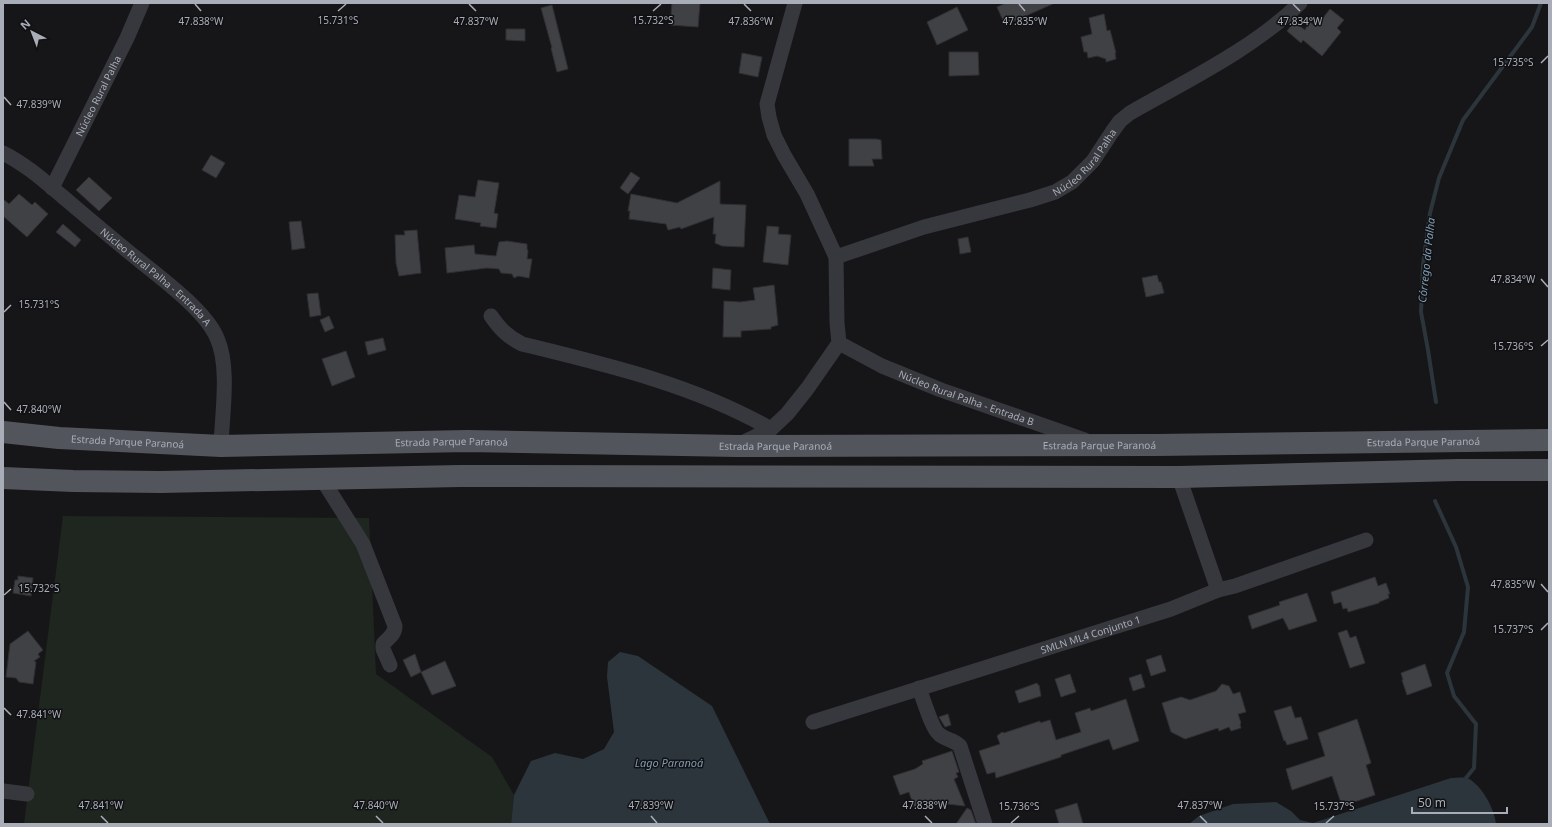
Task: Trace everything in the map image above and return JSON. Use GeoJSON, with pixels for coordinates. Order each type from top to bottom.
{"type":"FeatureCollection","features":[{"type":"Feature","properties":{"kind":"main road","name":"Estrada Parque Paranoá"},"geometry":{"type":"LineString","coordinates":[[3,432],[59,438],[221,446],[467,441],[736,446],[1156,445],[1549,440]]}},
{"type":"Feature","properties":{"kind":"main road"},"geometry":{"type":"LineString","coordinates":[[460,476],[477,465],[480,458],[479,452],[467,441]]}},
{"type":"Feature","properties":{"kind":"main road"},"geometry":{"type":"LineString","coordinates":[[3,478],[73,481],[161,482],[460,476],[1179,476],[1458,470],[1549,470]]}},
{"type":"Feature","properties":{"kind":"street","name":"Núcleo Rural Palha"},"geometry":{"type":"LineString","coordinates":[[52,188],[127,38],[142,3]]}},
{"type":"Feature","properties":{"kind":"street"},"geometry":{"type":"LineString","coordinates":[[736,446],[771,429],[795,404],[839,344],[836,257],[807,194],[774,135],[769,117],[768,104],[796,3]]}},
{"type":"Feature","properties":{"kind":"street","name":"Núcleo Rural Palha"},"geometry":{"type":"LineString","coordinates":[[836,257],[924,227],[1030,200],[1055,192],[1072,182],[1093,161],[1120,121],[1130,113],[1238,51],[1284,18],[1300,3]]}},
{"type":"Feature","properties":{"kind":"street","name":"Núcleo Rural Palha - Entrada A"},"geometry":{"type":"LineString","coordinates":[[3,153],[20,162],[188,301],[211,326],[223,354],[224,367],[221,446]]}},
{"type":"Feature","properties":{"kind":"street"},"geometry":{"type":"LineString","coordinates":[[491,316],[499,328],[509,337],[522,344],[621,368],[700,394],[744,414],[771,429]]}},
{"type":"Feature","properties":{"kind":"street","name":"Núcleo Rural Palha - Entrada B"},"geometry":{"type":"LineString","coordinates":[[839,344],[882,366],[941,390],[1096,444]]}},
{"type":"Feature","properties":{"kind":"street"},"geometry":{"type":"LineString","coordinates":[[1179,476],[1218,590]]}},
{"type":"Feature","properties":{"kind":"street"},"geometry":{"type":"LineString","coordinates":[[322,479],[363,544],[394,626],[395,631],[383,644],[383,648],[390,665]]}},
{"type":"Feature","properties":{"kind":"street","name":"SMLN ML4 Conjunto 1"},"geometry":{"type":"LineString","coordinates":[[813,722],[1171,609],[1218,590],[1235,586],[1366,540]]}},
{"type":"Feature","properties":{"kind":"street"},"geometry":{"type":"LineString","coordinates":[[919,688],[935,731],[945,738],[955,741],[960,746],[985,824]]}},
{"type":"Feature","properties":{"kind":"street"},"geometry":{"type":"LineString","coordinates":[[3,790],[27,794]]}},
{"type":"Feature","properties":{"kind":"shaded area"},"geometry":{"type":"Polygon","coordinates":[[[63,516],[369,518],[376,674],[492,757],[514,795],[511,824],[24,824],[63,516]]]}},
{"type":"Feature","properties":{"kind":"water","name":"Lago Paranoá"},"geometry":{"type":"Polygon","coordinates":[[[620,652],[638,656],[712,706],[770,824],[511,824],[514,795],[531,761],[555,753],[583,759],[604,749],[614,732],[607,677],[608,662],[620,652]]]}},
{"type":"Feature","properties":{"kind":"water"},"geometry":{"type":"Polygon","coordinates":[[[1451,778],[1467,778],[1482,791],[1493,811],[1496,824],[1189,824],[1199,816],[1233,804],[1276,802],[1291,811],[1300,820],[1313,823],[1451,778]]]}},
{"type":"Feature","properties":{"kind":"building"},"geometry":{"type":"Polygon","coordinates":[[[672,3],[700,3],[698,27],[670,25],[672,3]]]}},
{"type":"Feature","properties":{"kind":"building"},"geometry":{"type":"Polygon","coordinates":[[[1006,3],[1055,3],[1005,25],[997,7],[1006,3]]]}},
{"type":"Feature","properties":{"kind":"building"},"geometry":{"type":"Polygon","coordinates":[[[552,5],[568,69],[557,72],[541,8],[552,5]]]}},
{"type":"Feature","properties":{"kind":"building"},"geometry":{"type":"Polygon","coordinates":[[[957,7],[968,30],[937,45],[927,22],[957,7]]]}},
{"type":"Feature","properties":{"kind":"building"},"geometry":{"type":"Polygon","coordinates":[[[1330,9],[1344,20],[1337,28],[1341,32],[1322,56],[1303,40],[1301,43],[1287,31],[1294,22],[1305,30],[1309,21],[1316,27],[1330,9]]]}},
{"type":"Feature","properties":{"kind":"building"},"geometry":{"type":"Polygon","coordinates":[[[1104,14],[1107,31],[1110,30],[1116,53],[1116,59],[1106,62],[1106,59],[1097,56],[1088,58],[1087,52],[1084,52],[1081,37],[1092,34],[1089,18],[1104,14]]]}},
{"type":"Feature","properties":{"kind":"building"},"geometry":{"type":"Polygon","coordinates":[[[506,29],[525,29],[525,41],[506,40],[506,29]]]}},
{"type":"Feature","properties":{"kind":"building"},"geometry":{"type":"Polygon","coordinates":[[[949,52],[978,52],[979,75],[949,76],[949,52]]]}},
{"type":"Feature","properties":{"kind":"building"},"geometry":{"type":"Polygon","coordinates":[[[742,53],[762,57],[758,77],[739,73],[742,53]]]}},
{"type":"Feature","properties":{"kind":"building"},"geometry":{"type":"Polygon","coordinates":[[[849,139],[881,140],[882,159],[872,159],[874,166],[849,166],[849,139]]]}},
{"type":"Feature","properties":{"kind":"building"},"geometry":{"type":"Polygon","coordinates":[[[211,155],[225,163],[216,178],[202,170],[211,155]]]}},
{"type":"Feature","properties":{"kind":"building"},"geometry":{"type":"Polygon","coordinates":[[[631,172],[640,178],[628,194],[620,188],[631,172]]]}},
{"type":"Feature","properties":{"kind":"building"},"geometry":{"type":"Polygon","coordinates":[[[89,177],[112,198],[99,211],[76,190],[89,177]]]}},
{"type":"Feature","properties":{"kind":"building"},"geometry":{"type":"Polygon","coordinates":[[[478,180],[499,183],[494,213],[498,214],[496,228],[480,226],[481,223],[455,219],[459,195],[475,197],[478,180]]]}},
{"type":"Feature","properties":{"kind":"building"},"geometry":{"type":"Polygon","coordinates":[[[720,181],[720,204],[746,205],[744,247],[722,246],[715,243],[716,234],[713,234],[714,217],[681,229],[680,227],[668,230],[666,224],[629,219],[630,211],[628,211],[631,194],[677,203],[720,181]]]}},
{"type":"Feature","properties":{"kind":"building"},"geometry":{"type":"Polygon","coordinates":[[[19,194],[32,205],[35,202],[48,214],[27,237],[3,216],[3,199],[9,204],[19,194]]]}},
{"type":"Feature","properties":{"kind":"building"},"geometry":{"type":"Polygon","coordinates":[[[301,221],[305,248],[292,250],[289,222],[301,221]]]}},
{"type":"Feature","properties":{"kind":"building"},"geometry":{"type":"Polygon","coordinates":[[[63,224],[81,240],[75,247],[56,232],[63,224]]]}},
{"type":"Feature","properties":{"kind":"building"},"geometry":{"type":"Polygon","coordinates":[[[767,226],[779,227],[778,234],[791,235],[788,265],[763,262],[767,226]]]}},
{"type":"Feature","properties":{"kind":"building"},"geometry":{"type":"Polygon","coordinates":[[[417,230],[421,273],[399,276],[396,263],[395,235],[405,235],[404,231],[417,230]]]}},
{"type":"Feature","properties":{"kind":"building"},"geometry":{"type":"Polygon","coordinates":[[[968,237],[971,252],[960,254],[958,239],[968,237]]]}},
{"type":"Feature","properties":{"kind":"building"},"geometry":{"type":"Polygon","coordinates":[[[507,241],[527,244],[527,259],[532,259],[529,278],[518,276],[514,278],[512,274],[501,273],[499,269],[487,268],[447,273],[445,248],[474,245],[475,254],[496,256],[499,242],[507,241]]]}},
{"type":"Feature","properties":{"kind":"building"},"geometry":{"type":"Polygon","coordinates":[[[713,268],[731,270],[730,290],[712,288],[713,268]]]}},
{"type":"Feature","properties":{"kind":"building"},"geometry":{"type":"Polygon","coordinates":[[[1157,275],[1164,293],[1146,297],[1142,278],[1157,275]]]}},
{"type":"Feature","properties":{"kind":"building"},"geometry":{"type":"Polygon","coordinates":[[[774,285],[778,325],[771,327],[771,329],[741,331],[741,337],[723,337],[724,301],[740,302],[755,300],[753,288],[774,285]]]}},
{"type":"Feature","properties":{"kind":"building"},"geometry":{"type":"Polygon","coordinates":[[[318,293],[321,315],[310,317],[307,294],[318,293]]]}},
{"type":"Feature","properties":{"kind":"building"},"geometry":{"type":"Polygon","coordinates":[[[329,316],[334,328],[325,332],[320,320],[329,316]]]}},
{"type":"Feature","properties":{"kind":"building"},"geometry":{"type":"Polygon","coordinates":[[[383,338],[386,350],[368,355],[365,342],[383,338]]]}},
{"type":"Feature","properties":{"kind":"building"},"geometry":{"type":"Polygon","coordinates":[[[346,351],[355,377],[332,386],[322,359],[346,351]]]}},
{"type":"Feature","properties":{"kind":"building"},"geometry":{"type":"Polygon","coordinates":[[[18,576],[33,578],[31,596],[13,593],[15,580],[18,580],[18,576]]]}},
{"type":"Feature","properties":{"kind":"building"},"geometry":{"type":"Polygon","coordinates":[[[1375,577],[1378,586],[1386,583],[1390,594],[1388,594],[1389,598],[1379,603],[1348,612],[1347,608],[1343,609],[1341,602],[1334,604],[1331,592],[1375,577]]]}},
{"type":"Feature","properties":{"kind":"building"},"geometry":{"type":"Polygon","coordinates":[[[1307,593],[1317,621],[1289,630],[1283,618],[1252,629],[1248,616],[1280,605],[1279,602],[1307,593]]]}},
{"type":"Feature","properties":{"kind":"building"},"geometry":{"type":"Polygon","coordinates":[[[1347,630],[1350,638],[1356,636],[1365,663],[1350,668],[1338,633],[1347,630]]]}},
{"type":"Feature","properties":{"kind":"building"},"geometry":{"type":"Polygon","coordinates":[[[28,631],[43,650],[38,654],[40,657],[34,661],[36,662],[33,684],[19,682],[16,678],[6,677],[10,644],[28,631]]]}},
{"type":"Feature","properties":{"kind":"building"},"geometry":{"type":"Polygon","coordinates":[[[415,654],[421,672],[411,677],[403,660],[415,654]]]}},
{"type":"Feature","properties":{"kind":"building"},"geometry":{"type":"Polygon","coordinates":[[[1161,655],[1166,671],[1151,676],[1146,660],[1161,655]]]}},
{"type":"Feature","properties":{"kind":"building"},"geometry":{"type":"Polygon","coordinates":[[[445,661],[456,686],[432,695],[421,672],[445,661]]]}},
{"type":"Feature","properties":{"kind":"building"},"geometry":{"type":"Polygon","coordinates":[[[1425,664],[1432,686],[1407,695],[1401,673],[1425,664]]]}},
{"type":"Feature","properties":{"kind":"building"},"geometry":{"type":"Polygon","coordinates":[[[1070,674],[1076,692],[1061,697],[1055,679],[1070,674]]]}},
{"type":"Feature","properties":{"kind":"building"},"geometry":{"type":"Polygon","coordinates":[[[1141,674],[1145,687],[1133,691],[1129,678],[1141,674]]]}},
{"type":"Feature","properties":{"kind":"building"},"geometry":{"type":"Polygon","coordinates":[[[1037,683],[1039,685],[1041,696],[1019,703],[1015,691],[1037,683]]]}},
{"type":"Feature","properties":{"kind":"building"},"geometry":{"type":"Polygon","coordinates":[[[1222,684],[1229,686],[1233,694],[1240,692],[1246,712],[1238,714],[1241,728],[1231,731],[1229,727],[1219,731],[1218,728],[1185,739],[1171,732],[1162,703],[1181,697],[1190,700],[1216,691],[1222,684]]]}},
{"type":"Feature","properties":{"kind":"building"},"geometry":{"type":"Polygon","coordinates":[[[1126,699],[1139,741],[1113,750],[1109,739],[1061,755],[1061,757],[996,778],[995,772],[987,774],[979,751],[1000,744],[997,736],[1002,732],[1004,733],[1040,721],[1040,723],[1050,720],[1056,740],[1081,732],[1075,713],[1090,708],[1091,711],[1126,699]]]}},
{"type":"Feature","properties":{"kind":"building"},"geometry":{"type":"Polygon","coordinates":[[[1291,706],[1295,718],[1301,717],[1308,739],[1287,745],[1285,740],[1284,741],[1274,711],[1291,706]]]}},
{"type":"Feature","properties":{"kind":"building"},"geometry":{"type":"Polygon","coordinates":[[[948,714],[951,725],[945,727],[939,717],[948,714]]]}},
{"type":"Feature","properties":{"kind":"building"},"geometry":{"type":"Polygon","coordinates":[[[1357,719],[1371,763],[1366,765],[1375,795],[1342,806],[1332,776],[1292,790],[1286,769],[1325,756],[1318,733],[1357,719]]]}},
{"type":"Feature","properties":{"kind":"building"},"geometry":{"type":"Polygon","coordinates":[[[952,751],[959,772],[956,773],[958,777],[954,779],[965,806],[947,804],[938,807],[937,804],[934,806],[932,801],[914,807],[909,792],[900,795],[893,776],[915,769],[923,764],[922,761],[952,751]]]}},
{"type":"Feature","properties":{"kind":"building"},"geometry":{"type":"Polygon","coordinates":[[[1077,803],[1083,824],[1059,824],[1055,810],[1077,803]]]}},
{"type":"Feature","properties":{"kind":"building"},"geometry":{"type":"Polygon","coordinates":[[[967,808],[971,810],[976,824],[956,824],[967,808]]]}},
{"type":"Feature","properties":{"kind":"waterway","name":"Córrego da Palha"},"geometry":{"type":"LineString","coordinates":[[1436,402],[1421,312],[1423,265],[1430,213],[1439,178],[1463,120],[1532,27],[1541,3]]}},
{"type":"Feature","properties":{"kind":"waterway"},"geometry":{"type":"LineString","coordinates":[[1435,501],[1456,547],[1468,587],[1464,632],[1447,673],[1454,696],[1476,724],[1474,768],[1466,778]]}}]}
